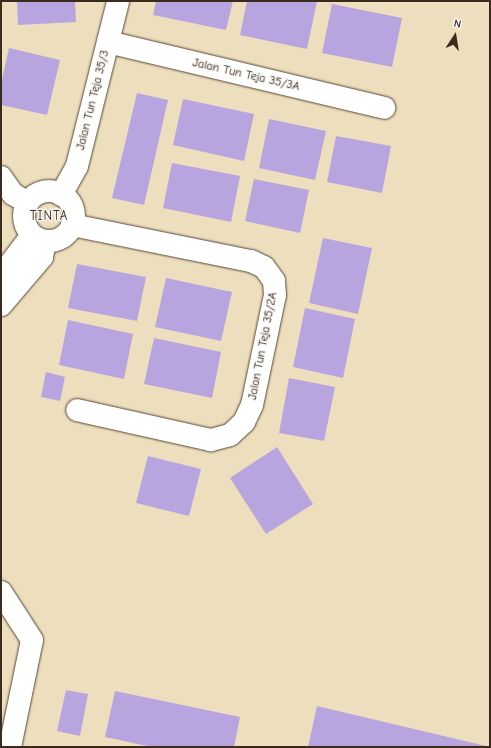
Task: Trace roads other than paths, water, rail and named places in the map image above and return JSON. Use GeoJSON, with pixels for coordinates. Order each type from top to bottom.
{"type":"FeatureCollection","features":[{"type":"Feature","properties":{"kind":"street","name":"Jalan Tun Teja 35/3"},"geometry":{"type":"LineString","coordinates":[[61,195],[77,166],[118,1]]}},
{"type":"Feature","properties":{"kind":"street","name":"Jalan Tun Teja 35/3A"},"geometry":{"type":"LineString","coordinates":[[108,42],[384,108]]}},
{"type":"Feature","properties":{"kind":"street"},"geometry":{"type":"LineString","coordinates":[[1,177],[13,194],[28,203]]}},
{"type":"Feature","properties":{"kind":"street"},"geometry":{"type":"LineString","coordinates":[[1,261],[10,251],[32,241],[63,237],[72,225],[73,210],[61,195],[46,192],[28,203],[24,217],[32,241],[42,257],[1,305]]}},
{"type":"Feature","properties":{"kind":"street","name":"Jalan Tun Teja 35/2A"},"geometry":{"type":"LineString","coordinates":[[72,225],[251,261],[264,267],[274,281],[275,295],[252,405],[244,422],[230,435],[211,440],[77,410]]}},
{"type":"Feature","properties":{"kind":"street"},"geometry":{"type":"LineString","coordinates":[[1,276],[32,241]]}},
{"type":"Feature","properties":{"kind":"street"},"geometry":{"type":"LineString","coordinates":[[1,592],[32,640],[10,747]]}},
{"type":"Feature","properties":{"kind":"district","name":"TINTA"},"geometry":{"type":"Point","coordinates":[49,216]}}]}
